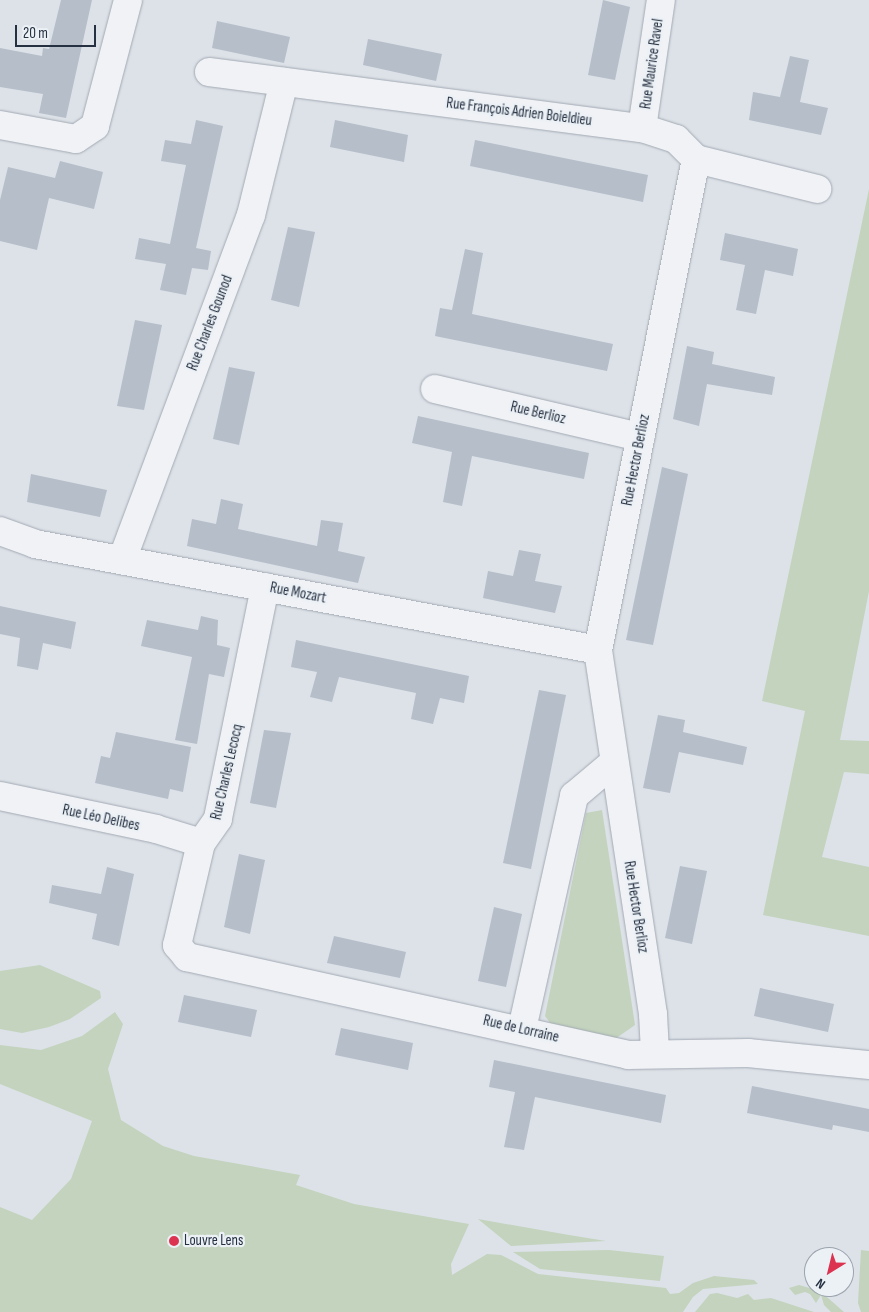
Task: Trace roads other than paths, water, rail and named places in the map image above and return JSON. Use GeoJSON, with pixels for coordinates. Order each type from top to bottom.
{"type":"FeatureCollection","features":[{"type":"Feature","properties":{"kind":"street"},"geometry":{"type":"LineString","coordinates":[[0,124],[76,139],[94,126],[128,0]]}},
{"type":"Feature","properties":{"kind":"street","name":"Rue Maurice Ravel"},"geometry":{"type":"LineString","coordinates":[[642,128],[661,0]]}},
{"type":"Feature","properties":{"kind":"street","name":"Rue François Adrien Boieldieu"},"geometry":{"type":"LineString","coordinates":[[209,72],[642,128],[676,139],[696,159]]}},
{"type":"Feature","properties":{"kind":"street","name":"Rue Charles Gounod"},"geometry":{"type":"LineString","coordinates":[[122,560],[251,215],[284,82]]}},
{"type":"Feature","properties":{"kind":"street"},"geometry":{"type":"LineString","coordinates":[[696,159],[817,189]]}},
{"type":"Feature","properties":{"kind":"street","name":"Rue Hector Berlioz"},"geometry":{"type":"LineString","coordinates":[[655,1052],[653,1014],[613,763],[598,650],[696,159]]}},
{"type":"Feature","properties":{"kind":"street","name":"Rue Berlioz"},"geometry":{"type":"LineString","coordinates":[[435,389],[640,437]]}},
{"type":"Feature","properties":{"kind":"street","name":"Rue Mozart"},"geometry":{"type":"LineString","coordinates":[[0,531],[35,544],[598,650]]}},
{"type":"Feature","properties":{"kind":"street","name":"Rue Charles Lecocq"},"geometry":{"type":"LineString","coordinates":[[180,952],[177,945],[201,843],[218,819],[265,587]]}},
{"type":"Feature","properties":{"kind":"street"},"geometry":{"type":"LineString","coordinates":[[522,1029],[574,796],[613,763]]}},
{"type":"Feature","properties":{"kind":"street","name":"Rue Léo Delibes"},"geometry":{"type":"LineString","coordinates":[[0,796],[156,829],[201,843]]}},
{"type":"Feature","properties":{"kind":"street","name":"Rue de Lorraine"},"geometry":{"type":"LineString","coordinates":[[180,952],[187,957],[203,961],[522,1029],[628,1055],[655,1052],[748,1053],[869,1065]]}},
{"type":"Feature","properties":{"kind":"place","name":"Louvre Lens"},"geometry":{"type":"Point","coordinates":[174,1241]}}]}
